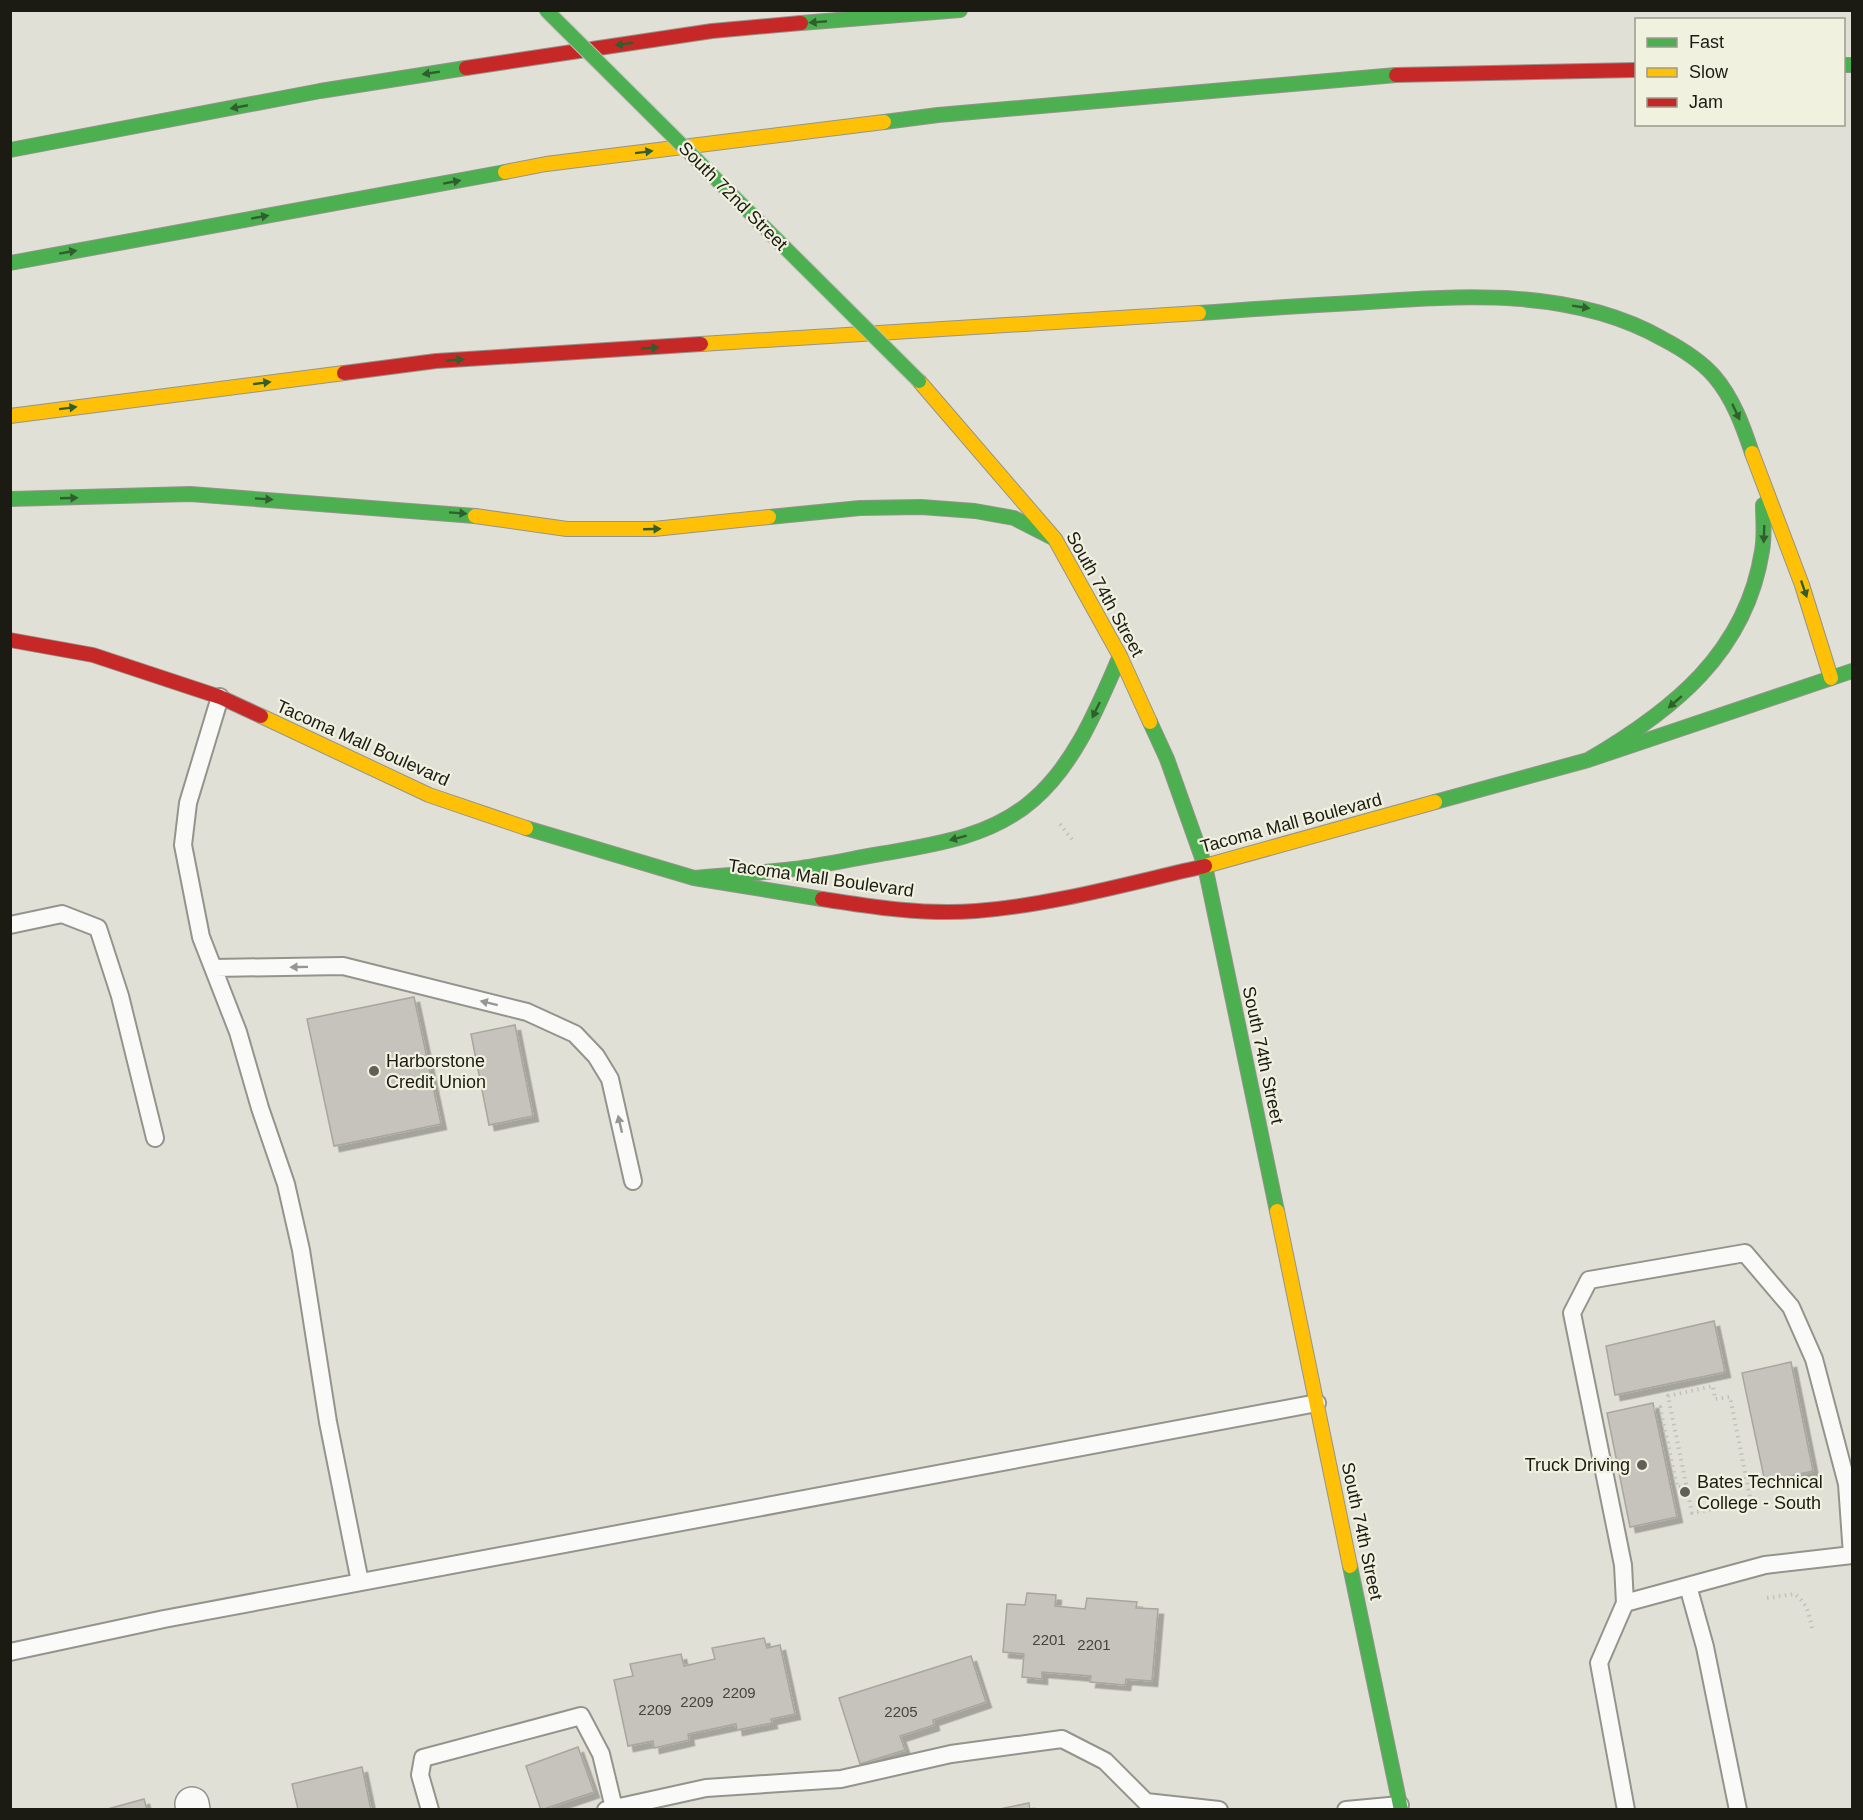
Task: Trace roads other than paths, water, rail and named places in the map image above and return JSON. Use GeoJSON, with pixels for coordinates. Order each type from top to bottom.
{"type":"FeatureCollection","features":[{"type":"Feature","properties":{"kind":"main road","name":"South 72nd Street"},"geometry":{"type":"LineString","coordinates":[[546,10],[919,381]]}},
{"type":"Feature","properties":{"kind":"main road"},"geometry":{"type":"LineString","coordinates":[[10,150],[320,91],[712,31],[960,10]]}},
{"type":"Feature","properties":{"kind":"main road"},"geometry":{"type":"LineString","coordinates":[[10,263],[546,164],[938,115],[1394,75],[1635,70]]}},
{"type":"Feature","properties":{"kind":"main road"},"geometry":{"type":"LineString","coordinates":[[10,416],[436,362],[1092,319],[1472,297],[1537,300],[1596,309],[1660,335],[1690,355],[1714,377],[1738,416],[1800,578],[1832,678]]}},
{"type":"Feature","properties":{"kind":"main road","name":"South 74th Street"},"geometry":{"type":"LineString","coordinates":[[919,381],[1055,538],[1120,656],[1167,759],[1206,866],[1401,1807]]}},
{"type":"Feature","properties":{"kind":"main road"},"geometry":{"type":"LineString","coordinates":[[1587,760],[1617,745],[1650,723],[1674,703],[1698,682],[1734,633],[1756,583],[1764,553],[1763,499],[1752,456]]}},
{"type":"Feature","properties":{"kind":"main road"},"geometry":{"type":"LineString","coordinates":[[10,500],[190,494],[472,514],[567,529],[654,529],[860,508],[921,507],[975,511],[1014,518],[1055,538]]}},
{"type":"Feature","properties":{"kind":"main road","name":"Tacoma Mall Boulevard"},"geometry":{"type":"LineString","coordinates":[[10,640],[93,655],[220,697],[429,795],[545,835],[694,878],[855,904],[912,910],[975,911],[1023,906],[1206,866],[1587,760],[1852,671]]}},
{"type":"Feature","properties":{"kind":"main road"},"geometry":{"type":"LineString","coordinates":[[694,878],[786,870],[931,845],[976,833],[1007,818],[1033,800],[1066,759],[1094,715],[1120,656]]}},
{"type":"Feature","properties":{"kind":"lane"},"geometry":{"type":"LineString","coordinates":[[220,697],[188,803],[183,845],[201,937],[238,1032],[260,1108],[286,1184],[301,1250],[328,1422],[360,1582]]}},
{"type":"Feature","properties":{"kind":"lane"},"geometry":{"type":"LineString","coordinates":[[10,925],[62,914],[98,928],[120,996],[155,1138]]}},
{"type":"Feature","properties":{"kind":"lane"},"geometry":{"type":"LineString","coordinates":[[214,968],[343,966],[527,1012],[575,1034],[596,1056],[610,1080],[633,1181]]}},
{"type":"Feature","properties":{"kind":"lane"},"geometry":{"type":"LineString","coordinates":[[1625,1603],[1765,1566],[1852,1555],[1846,1484],[1814,1359],[1791,1307],[1745,1253],[1589,1280],[1572,1312],[1623,1565],[1625,1603],[1599,1663],[1626,1809]]}},
{"type":"Feature","properties":{"kind":"lane"},"geometry":{"type":"LineString","coordinates":[[10,1652],[164,1619],[1317,1403]]}},
{"type":"Feature","properties":{"kind":"lane"},"geometry":{"type":"LineString","coordinates":[[1688,1586],[1705,1647],[1737,1809]]}},
{"type":"Feature","properties":{"kind":"lane"},"geometry":{"type":"LineString","coordinates":[[430,1809],[420,1775],[423,1758],[581,1716],[601,1754],[610,1809],[706,1788],[841,1779],[951,1754],[1062,1739],[1105,1761],[1146,1802],[1219,1809]]}},
{"type":"Feature","properties":{"kind":"lane"},"geometry":{"type":"LineString","coordinates":[[1346,1809],[1401,1807]]}},
{"type":"Feature","properties":{"kind":"place","name":"Harborstone Credit Union"},"geometry":{"type":"Point","coordinates":[374,1071]}},
{"type":"Feature","properties":{"kind":"place","name":"Truck Driving"},"geometry":{"type":"Point","coordinates":[1642,1465]}},
{"type":"Feature","properties":{"kind":"place","name":"Bates Technical College - South"},"geometry":{"type":"Point","coordinates":[1685,1492]}}]}
